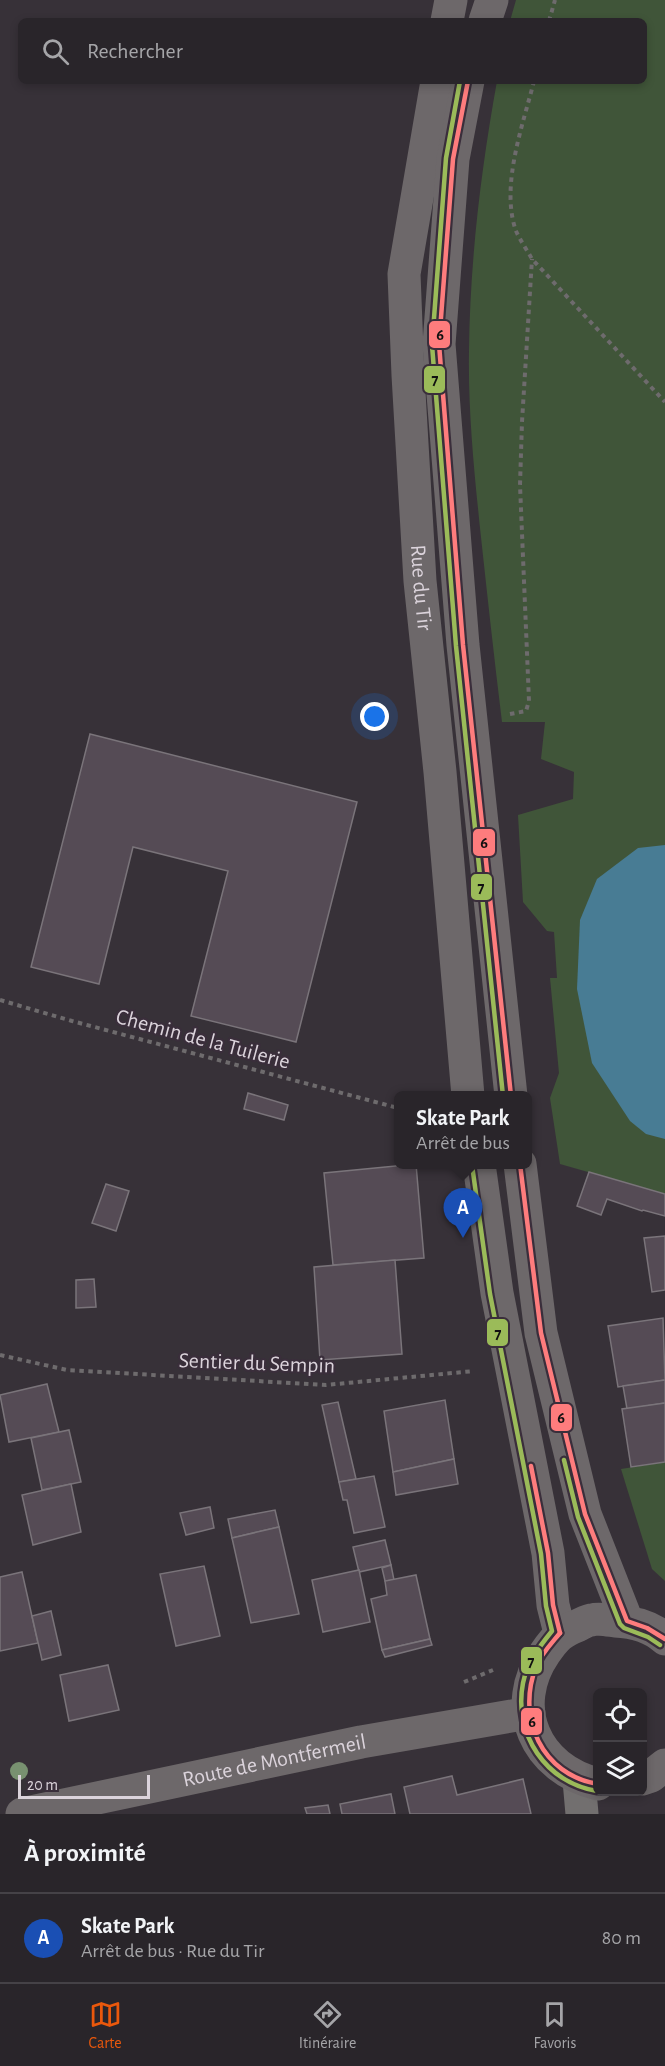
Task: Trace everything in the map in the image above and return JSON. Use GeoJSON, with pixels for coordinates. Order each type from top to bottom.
{"type":"FeatureCollection","features":[{"type":"Feature","properties":{"kind":"main road"},"geometry":{"type":"LineString","coordinates":[[448,18],[451,0]]}},
{"type":"Feature","properties":{"kind":"main road"},"geometry":{"type":"LineString","coordinates":[[486,18],[492,0]]}},
{"type":"Feature","properties":{"kind":"main road","name":"Rue du Tir"},"geometry":{"type":"LineString","coordinates":[[436,84],[404,273],[420,581],[440,772],[468,1091]]}},
{"type":"Feature","properties":{"kind":"main road","name":"Rue du Tir"},"geometry":{"type":"LineString","coordinates":[[467,84],[453,159],[439,344],[463,645],[511,1091]]}},
{"type":"Feature","properties":{"kind":"main road"},"geometry":{"type":"LineString","coordinates":[[480,1169],[497,1293],[548,1553],[553,1605],[560,1633]]}},
{"type":"Feature","properties":{"kind":"main road"},"geometry":{"type":"LineString","coordinates":[[521,1169],[542,1333],[585,1514],[627,1621]]}},
{"type":"Feature","properties":{"kind":"main road"},"geometry":{"type":"LineString","coordinates":[[588,1782],[560,1768],[545,1753],[534,1734],[529,1713],[529,1689],[536,1666],[560,1633],[592,1620],[638,1623],[659,1634],[665,1640]]}},
{"type":"Feature","properties":{"kind":"main road","name":"Route de Montfermeil"},"geometry":{"type":"LineString","coordinates":[[22,1814],[361,1742],[529,1713]]}},
{"type":"Feature","properties":{"kind":"main road"},"geometry":{"type":"LineString","coordinates":[[647,1777],[665,1766]]}},
{"type":"Feature","properties":{"kind":"street"},"geometry":{"type":"LineString","coordinates":[[582,1814],[588,1782]]}},
{"type":"Feature","properties":{"kind":"path"},"geometry":{"type":"LineString","coordinates":[[550,18],[555,0]]}},
{"type":"Feature","properties":{"kind":"path"},"geometry":{"type":"LineString","coordinates":[[533,84],[514,159],[511,205],[516,231],[532,259],[665,402]]}},
{"type":"Feature","properties":{"kind":"path"},"geometry":{"type":"LineString","coordinates":[[501,714],[526,711],[530,701],[520,484],[532,259]]}},
{"type":"Feature","properties":{"kind":"path","name":"Chemin de la Tuilerie"},"geometry":{"type":"LineString","coordinates":[[0,999],[72,1021],[394,1107]]}},
{"type":"Feature","properties":{"kind":"path","name":"Sentier du Sempin"},"geometry":{"type":"LineString","coordinates":[[0,1355],[67,1370],[326,1385],[514,1375]]}},
{"type":"Feature","properties":{"kind":"path"},"geometry":{"type":"LineString","coordinates":[[445,1729],[452,1687],[501,1666]]}},
{"type":"Feature","properties":{"kind":"green space"},"geometry":{"type":"Polygon","coordinates":[[[516,0],[665,0],[665,1194],[560,1164],[550,1098],[559,1073],[550,978],[557,978],[554,932],[547,931],[523,902],[518,815],[573,799],[574,772],[541,759],[545,722],[502,722],[476,484],[469,373],[474,249],[481,182],[497,84],[647,84],[647,18],[511,18],[516,0]]]}},
{"type":"Feature","properties":{"kind":"green space"},"geometry":{"type":"Polygon","coordinates":[[[665,1462],[665,1581],[652,1569],[621,1469],[665,1462]]]}},
{"type":"Feature","properties":{"kind":"water"},"geometry":{"type":"Polygon","coordinates":[[[665,845],[665,1139],[646,1134],[630,1121],[592,1063],[577,989],[580,920],[597,879],[638,848],[665,845]]]}},
{"type":"Feature","properties":{"kind":"building"},"geometry":{"type":"Polygon","coordinates":[[[90,734],[357,802],[296,1042],[191,1016],[228,871],[133,847],[99,984],[31,967],[90,734]]]}},
{"type":"Feature","properties":{"kind":"building"},"geometry":{"type":"Polygon","coordinates":[[[248,1093],[288,1105],[284,1120],[244,1109],[248,1093]]]}},
{"type":"Feature","properties":{"kind":"building"},"geometry":{"type":"Polygon","coordinates":[[[394,1166],[394,1169],[416,1169],[424,1258],[333,1265],[324,1173],[394,1166]]]}},
{"type":"Feature","properties":{"kind":"building"},"geometry":{"type":"Polygon","coordinates":[[[589,1172],[665,1194],[665,1216],[607,1199],[601,1215],[577,1206],[589,1172]]]}},
{"type":"Feature","properties":{"kind":"building"},"geometry":{"type":"Polygon","coordinates":[[[106,1184],[129,1191],[116,1231],[92,1223],[106,1184]]]}},
{"type":"Feature","properties":{"kind":"building"},"geometry":{"type":"Polygon","coordinates":[[[665,1236],[665,1290],[652,1292],[644,1238],[665,1236]]]}},
{"type":"Feature","properties":{"kind":"building"},"geometry":{"type":"Polygon","coordinates":[[[395,1260],[402,1354],[320,1360],[314,1267],[395,1260]]]}},
{"type":"Feature","properties":{"kind":"building"},"geometry":{"type":"Polygon","coordinates":[[[94,1279],[96,1307],[76,1308],[76,1280],[94,1279]]]}},
{"type":"Feature","properties":{"kind":"building"},"geometry":{"type":"Polygon","coordinates":[[[663,1318],[665,1380],[618,1387],[608,1326],[663,1318]]]}},
{"type":"Feature","properties":{"kind":"building"},"geometry":{"type":"Polygon","coordinates":[[[665,1380],[665,1403],[627,1409],[623,1386],[665,1380]]]}},
{"type":"Feature","properties":{"kind":"building"},"geometry":{"type":"Polygon","coordinates":[[[47,1384],[59,1432],[9,1442],[0,1395],[47,1384]]]}},
{"type":"Feature","properties":{"kind":"building"},"geometry":{"type":"Polygon","coordinates":[[[445,1400],[454,1459],[393,1472],[384,1411],[445,1400]]]}},
{"type":"Feature","properties":{"kind":"building"},"geometry":{"type":"Polygon","coordinates":[[[338,1402],[356,1479],[339,1482],[322,1405],[338,1402]]]}},
{"type":"Feature","properties":{"kind":"building"},"geometry":{"type":"Polygon","coordinates":[[[665,1403],[665,1462],[631,1467],[622,1409],[665,1403]]]}},
{"type":"Feature","properties":{"kind":"building"},"geometry":{"type":"Polygon","coordinates":[[[69,1430],[81,1482],[42,1490],[31,1438],[69,1430]]]}},
{"type":"Feature","properties":{"kind":"building"},"geometry":{"type":"Polygon","coordinates":[[[454,1459],[458,1484],[396,1495],[393,1472],[454,1459]]]}},
{"type":"Feature","properties":{"kind":"building"},"geometry":{"type":"Polygon","coordinates":[[[374,1476],[385,1527],[354,1533],[347,1500],[343,1500],[339,1482],[374,1476]]]}},
{"type":"Feature","properties":{"kind":"building"},"geometry":{"type":"Polygon","coordinates":[[[71,1484],[81,1532],[33,1545],[22,1495],[71,1484]]]}},
{"type":"Feature","properties":{"kind":"building"},"geometry":{"type":"Polygon","coordinates":[[[210,1507],[214,1528],[186,1535],[180,1513],[210,1507]]]}},
{"type":"Feature","properties":{"kind":"building"},"geometry":{"type":"Polygon","coordinates":[[[275,1510],[279,1527],[232,1538],[228,1519],[275,1510]]]}},
{"type":"Feature","properties":{"kind":"building"},"geometry":{"type":"Polygon","coordinates":[[[279,1527],[299,1614],[251,1623],[232,1538],[279,1527]]]}},
{"type":"Feature","properties":{"kind":"building"},"geometry":{"type":"Polygon","coordinates":[[[385,1540],[391,1565],[359,1572],[353,1547],[385,1540]]]}},
{"type":"Feature","properties":{"kind":"building"},"geometry":{"type":"Polygon","coordinates":[[[391,1565],[394,1580],[385,1581],[382,1568],[391,1565]]]}},
{"type":"Feature","properties":{"kind":"building"},"geometry":{"type":"Polygon","coordinates":[[[204,1566],[220,1636],[176,1646],[160,1574],[204,1566]]]}},
{"type":"Feature","properties":{"kind":"building"},"geometry":{"type":"Polygon","coordinates":[[[359,1570],[370,1622],[323,1632],[312,1580],[359,1570]]]}},
{"type":"Feature","properties":{"kind":"building"},"geometry":{"type":"Polygon","coordinates":[[[22,1572],[38,1643],[0,1651],[0,1577],[22,1572]]]}},
{"type":"Feature","properties":{"kind":"building"},"geometry":{"type":"Polygon","coordinates":[[[416,1575],[430,1639],[382,1650],[371,1599],[387,1595],[385,1581],[416,1575]]]}},
{"type":"Feature","properties":{"kind":"building"},"geometry":{"type":"Polygon","coordinates":[[[51,1611],[61,1655],[42,1660],[32,1616],[51,1611]]]}},
{"type":"Feature","properties":{"kind":"building"},"geometry":{"type":"Polygon","coordinates":[[[430,1639],[432,1645],[385,1657],[382,1650],[430,1639]]]}},
{"type":"Feature","properties":{"kind":"building"},"geometry":{"type":"Polygon","coordinates":[[[108,1665],[119,1710],[69,1721],[60,1675],[108,1665]]]}},
{"type":"Feature","properties":{"kind":"building"},"geometry":{"type":"Polygon","coordinates":[[[452,1776],[457,1795],[523,1779],[531,1814],[410,1814],[404,1787],[452,1776]]]}},
{"type":"Feature","properties":{"kind":"building"},"geometry":{"type":"Polygon","coordinates":[[[391,1794],[395,1814],[342,1814],[340,1804],[391,1794]]]}},
{"type":"Feature","properties":{"kind":"building"},"geometry":{"type":"Polygon","coordinates":[[[328,1805],[330,1814],[307,1814],[305,1808],[328,1805]]]}},
{"type":"Feature","properties":{"kind":"transit line","name":"7"},"geometry":{"type":"LineString","coordinates":[[459,84],[446,158],[432,345],[456,646],[502,1091]]}},
{"type":"Feature","properties":{"kind":"transit line","name":"6"},"geometry":{"type":"LineString","coordinates":[[467,84],[453,159],[439,344],[463,645],[510,1091]]}},
{"type":"Feature","properties":{"kind":"transit line","name":"7"},"geometry":{"type":"LineString","coordinates":[[473,1169],[490,1294],[541,1554],[546,1606],[552,1631],[534,1655],[527,1669],[521,1702],[523,1720],[537,1753],[549,1767],[563,1778],[593,1790]]}},
{"type":"Feature","properties":{"kind":"transit line","name":"6"},"geometry":{"type":"LineString","coordinates":[[521,1169],[541,1333],[585,1514],[627,1621],[647,1628],[665,1639]]}},
{"type":"Feature","properties":{"kind":"transit line","name":"7"},"geometry":{"type":"LineString","coordinates":[[564,1460],[578,1517],[620,1624],[660,1645]]}},
{"type":"Feature","properties":{"kind":"transit line","name":"6"},"geometry":{"type":"LineString","coordinates":[[531,1466],[548,1553],[553,1605],[560,1633]]}},
{"type":"Feature","properties":{"kind":"transit line","name":"6"},"geometry":{"type":"LineString","coordinates":[[560,1633],[543,1653],[536,1667],[529,1706],[532,1724],[538,1741],[548,1756],[562,1769],[578,1778],[593,1782]]}},
{"type":"Feature","properties":{"kind":"place","name":"Skate Park"},"geometry":{"type":"Point","coordinates":[463,1238]}}]}
